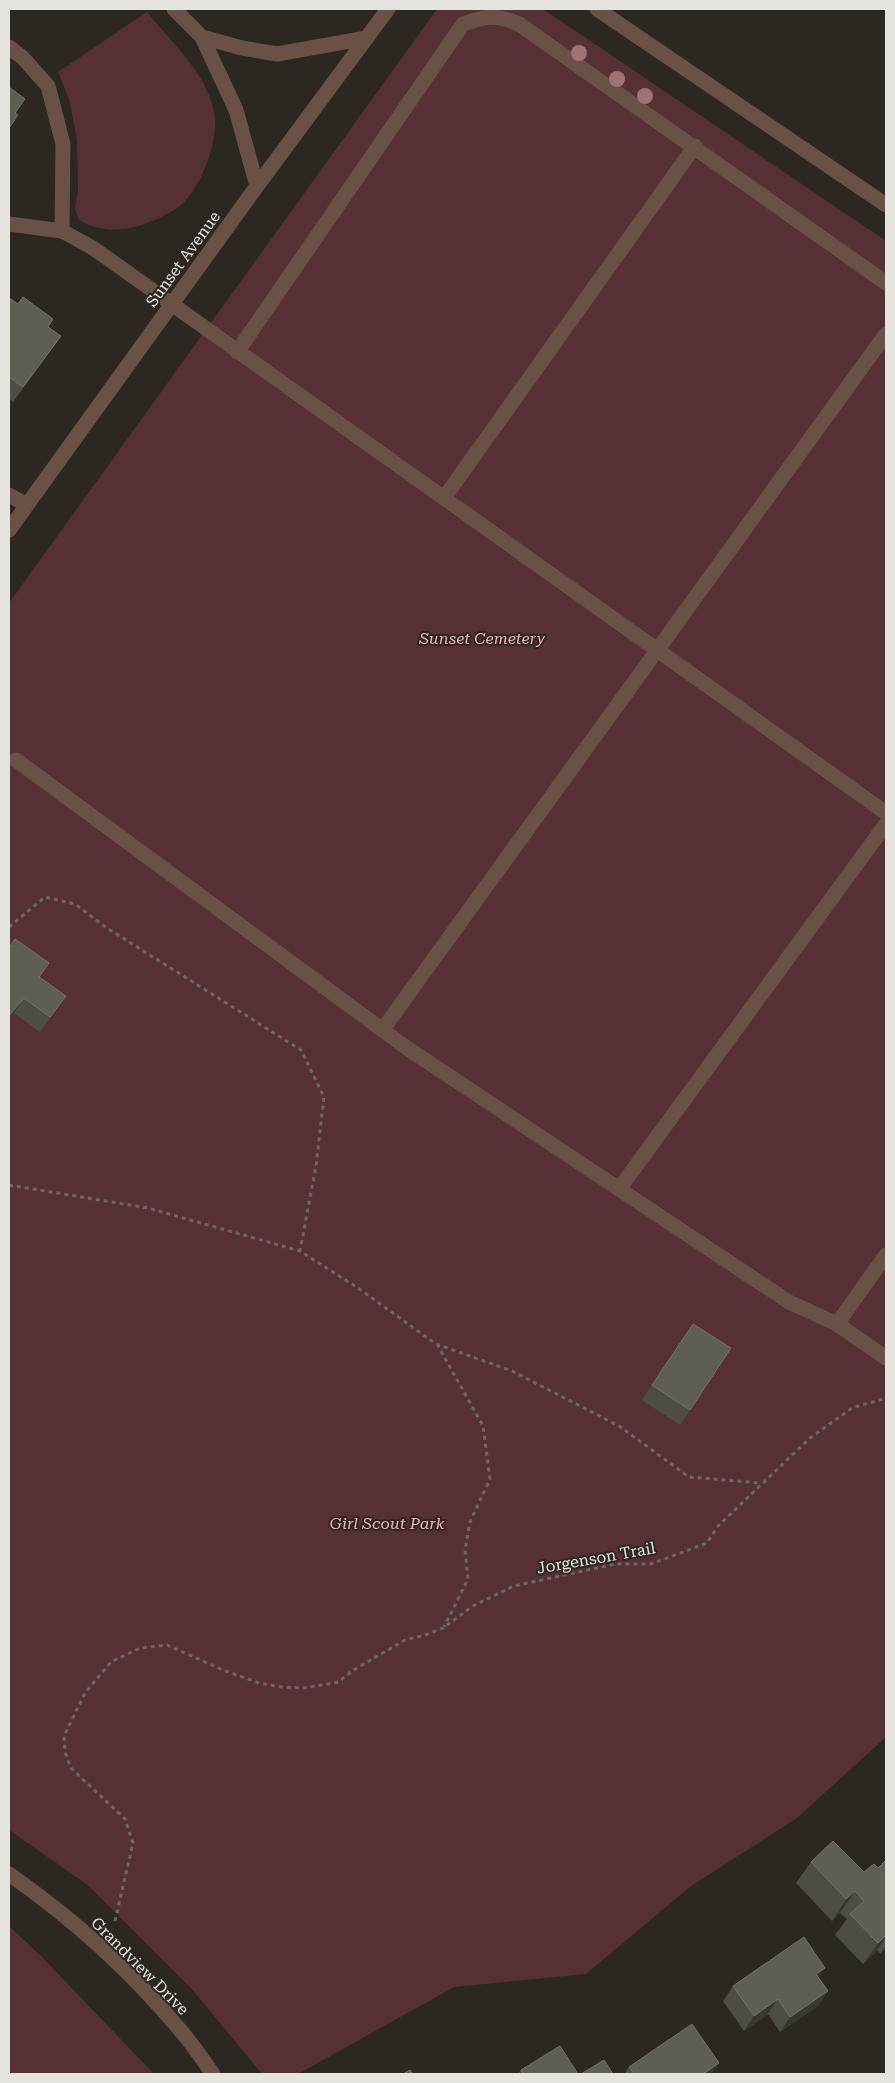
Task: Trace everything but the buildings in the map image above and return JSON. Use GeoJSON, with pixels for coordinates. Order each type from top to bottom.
{"type":"FeatureCollection","features":[{"type":"Feature","properties":{"kind":"street"},"geometry":{"type":"LineString","coordinates":[[174,9],[202,36],[236,110],[257,186]]}},
{"type":"Feature","properties":{"kind":"street","name":"Sunset Avenue"},"geometry":{"type":"LineString","coordinates":[[9,530],[257,186],[388,9]]}},
{"type":"Feature","properties":{"kind":"street"},"geometry":{"type":"LineString","coordinates":[[597,9],[886,206]]}},
{"type":"Feature","properties":{"kind":"street"},"geometry":{"type":"LineString","coordinates":[[237,352],[463,24],[481,18],[502,16],[519,24],[695,146],[886,283]]}},
{"type":"Feature","properties":{"kind":"street"},"geometry":{"type":"LineString","coordinates":[[202,36],[242,48],[277,54],[367,38]]}},
{"type":"Feature","properties":{"kind":"street"},"geometry":{"type":"LineString","coordinates":[[9,47],[23,58],[48,86],[63,144],[62,231]]}},
{"type":"Feature","properties":{"kind":"street"},"geometry":{"type":"LineString","coordinates":[[444,498],[695,146]]}},
{"type":"Feature","properties":{"kind":"street"},"geometry":{"type":"LineString","coordinates":[[9,224],[62,231],[93,248],[886,814]]}},
{"type":"Feature","properties":{"kind":"street"},"geometry":{"type":"LineString","coordinates":[[383,1029],[886,334]]}},
{"type":"Feature","properties":{"kind":"street"},"geometry":{"type":"LineString","coordinates":[[9,495],[27,505]]}},
{"type":"Feature","properties":{"kind":"street"},"geometry":{"type":"LineString","coordinates":[[16,760],[407,1048],[789,1302],[837,1324],[886,1358]]}},
{"type":"Feature","properties":{"kind":"street"},"geometry":{"type":"LineString","coordinates":[[619,1190],[886,824]]}},
{"type":"Feature","properties":{"kind":"street"},"geometry":{"type":"LineString","coordinates":[[837,1324],[886,1256]]}},
{"type":"Feature","properties":{"kind":"street","name":"Grandview Drive"},"geometry":{"type":"LineString","coordinates":[[9,1874],[35,1892],[111,1956],[181,2031],[213,2074]]}},
{"type":"Feature","properties":{"kind":"path"},"geometry":{"type":"LineString","coordinates":[[9,927],[44,897],[75,904],[107,928],[301,1050],[324,1097],[316,1166],[300,1250]]}},
{"type":"Feature","properties":{"kind":"path"},"geometry":{"type":"LineString","coordinates":[[9,1185],[148,1208],[300,1250],[358,1288],[436,1344],[512,1371],[619,1426],[689,1477],[761,1484]]}},
{"type":"Feature","properties":{"kind":"path"},"geometry":{"type":"LineString","coordinates":[[436,1344],[483,1426],[490,1479],[470,1522],[465,1550],[468,1579],[443,1628]]}},
{"type":"Feature","properties":{"kind":"path","name":"Jorgenson Trail"},"geometry":{"type":"LineString","coordinates":[[114,1920],[133,1843],[125,1819],[71,1768],[65,1752],[64,1736],[85,1693],[111,1662],[140,1648],[167,1646],[259,1683],[281,1687],[304,1688],[339,1682],[352,1671],[405,1640],[426,1636],[443,1628],[474,1606],[514,1586],[615,1564],[651,1564],[707,1543],[718,1526],[810,1438],[852,1408],[886,1398]]}},
{"type":"Feature","properties":{"kind":"green space"},"geometry":{"type":"Polygon","coordinates":[[[437,9],[543,9],[886,241],[886,1737],[797,1818],[691,1886],[586,1974],[454,1987],[298,2074],[262,2074],[191,1988],[89,1886],[9,1830],[9,603],[437,9]]]}},
{"type":"Feature","properties":{"kind":"green space"},"geometry":{"type":"Polygon","coordinates":[[[147,12],[195,70],[210,97],[215,122],[212,148],[196,186],[189,197],[178,208],[155,220],[133,227],[111,230],[100,228],[79,220],[75,209],[78,191],[77,139],[69,99],[58,72],[147,12]]]}},
{"type":"Feature","properties":{"kind":"green space"},"geometry":{"type":"Polygon","coordinates":[[[9,1926],[42,1957],[154,2074],[9,2074],[9,1926]]]}},
{"type":"Feature","properties":{"kind":"park label","name":"Sunset Cemetery"},"geometry":{"type":"Point","coordinates":[482,638]}},
{"type":"Feature","properties":{"kind":"park label","name":"Girl Scout Park"},"geometry":{"type":"Point","coordinates":[387,1523]}}]}
